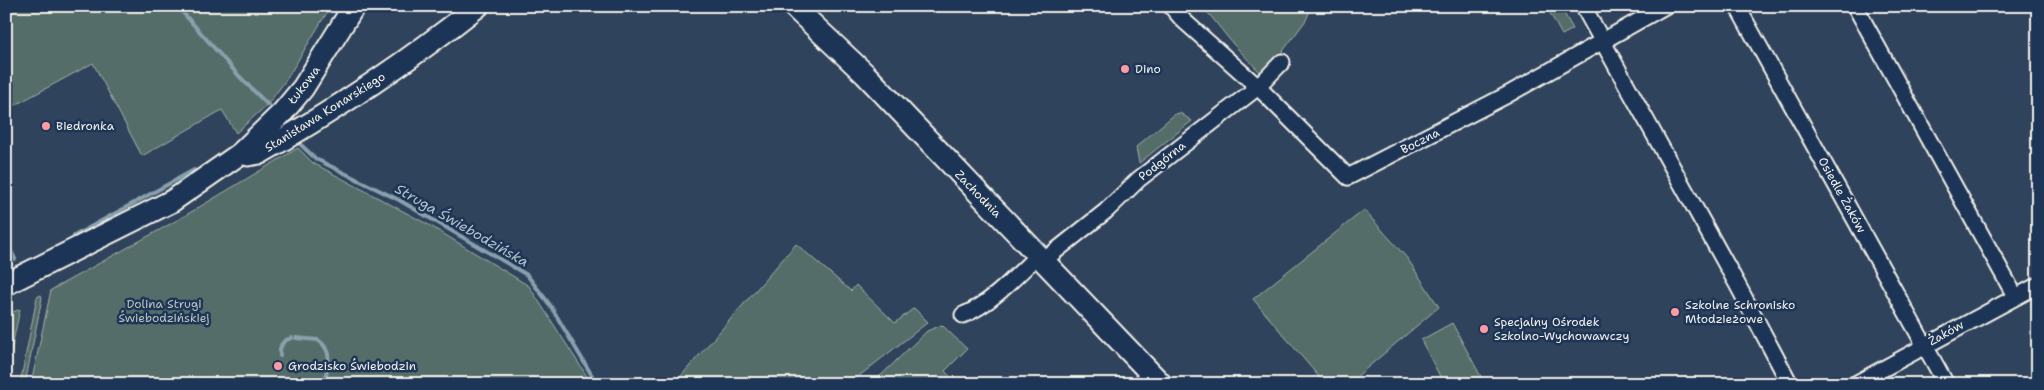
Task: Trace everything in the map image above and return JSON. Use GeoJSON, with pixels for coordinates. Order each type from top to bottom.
{"type":"FeatureCollection","features":[{"type":"Feature","properties":{"kind":"street","name":"Łukowa"},"geometry":{"type":"LineString","coordinates":[[241,153],[283,112],[303,88],[354,6]]}},
{"type":"Feature","properties":{"kind":"street","name":"Stanisława Konarskiego"},"geometry":{"type":"LineString","coordinates":[[6,284],[172,201],[241,153],[248,155],[260,153],[324,114],[436,40],[478,6]]}},
{"type":"Feature","properties":{"kind":"street","name":"Zachodnia"},"geometry":{"type":"LineString","coordinates":[[794,6],[865,74],[1161,384]]}},
{"type":"Feature","properties":{"kind":"street"},"geometry":{"type":"LineString","coordinates":[[1171,6],[1183,20],[1258,87]]}},
{"type":"Feature","properties":{"kind":"street"},"geometry":{"type":"LineString","coordinates":[[1583,6],[1737,284],[1790,384]]}},
{"type":"Feature","properties":{"kind":"street"},"geometry":{"type":"LineString","coordinates":[[1602,42],[1666,6]]}},
{"type":"Feature","properties":{"kind":"street","name":"Osiedle Żaków"},"geometry":{"type":"LineString","coordinates":[[1737,6],[1946,384]]}},
{"type":"Feature","properties":{"kind":"street"},"geometry":{"type":"LineString","coordinates":[[1855,6],[2015,296]]}},
{"type":"Feature","properties":{"kind":"street","name":"Boczna"},"geometry":{"type":"LineString","coordinates":[[1258,87],[1348,177],[1456,122],[1602,42]]}},
{"type":"Feature","properties":{"kind":"street","name":"Podgórna"},"geometry":{"type":"LineString","coordinates":[[963,314],[976,310],[1040,258],[1106,211],[1139,179],[1258,87],[1282,62]]}},
{"type":"Feature","properties":{"kind":"street","name":"Żaków"},"geometry":{"type":"LineString","coordinates":[[1855,384],[2038,285]]}},
{"type":"Feature","properties":{"kind":"green space"},"geometry":{"type":"Polygon","coordinates":[[[6,6],[331,6],[286,80],[268,104],[236,133],[222,110],[142,156],[93,63],[6,110],[6,6]]]}},
{"type":"Feature","properties":{"kind":"green space"},"geometry":{"type":"Polygon","coordinates":[[[1199,6],[1312,6],[1306,20],[1269,70],[1261,73],[1233,44],[1209,14],[1199,6]]]}},
{"type":"Feature","properties":{"kind":"green space"},"geometry":{"type":"Polygon","coordinates":[[[1546,6],[1560,6],[1573,29],[1562,35],[1546,6]]]}},
{"type":"Feature","properties":{"kind":"green space"},"geometry":{"type":"Polygon","coordinates":[[[1180,113],[1192,121],[1139,163],[1136,147],[1175,114],[1180,113]]]}},
{"type":"Feature","properties":{"kind":"green space","name":"Dolina Strugi Świebodzińskiej"},"geometry":{"type":"Polygon","coordinates":[[[298,148],[313,163],[429,225],[529,286],[592,384],[31,384],[51,290],[181,218],[298,148]]]}},
{"type":"Feature","properties":{"kind":"green space"},"geometry":{"type":"Polygon","coordinates":[[[1364,210],[1407,258],[1439,307],[1348,384],[1325,384],[1253,299],[1364,210]]]}},
{"type":"Feature","properties":{"kind":"green space"},"geometry":{"type":"Polygon","coordinates":[[[796,244],[851,291],[856,285],[895,323],[914,308],[928,322],[849,384],[674,384],[796,244]]]}},
{"type":"Feature","properties":{"kind":"green space"},"geometry":{"type":"Polygon","coordinates":[[[41,295],[42,298],[25,384],[20,384],[37,297],[41,295]]]}},
{"type":"Feature","properties":{"kind":"green space"},"geometry":{"type":"Polygon","coordinates":[[[20,309],[6,375],[6,315],[20,309]]]}},
{"type":"Feature","properties":{"kind":"green space"},"geometry":{"type":"Polygon","coordinates":[[[1452,323],[1485,384],[1444,384],[1421,340],[1452,323]]]}},
{"type":"Feature","properties":{"kind":"green space"},"geometry":{"type":"Polygon","coordinates":[[[942,325],[967,349],[945,371],[957,384],[872,384],[927,331],[942,325]]]}},
{"type":"Feature","properties":{"kind":"waterway","name":"Struga Świebodzińska"},"geometry":{"type":"LineString","coordinates":[[177,6],[239,76],[268,105]]}},
{"type":"Feature","properties":{"kind":"waterway","name":"Struga Świebodzińska"},"geometry":{"type":"LineString","coordinates":[[300,144],[316,159],[399,200],[527,275],[550,305],[597,384]]}},
{"type":"Feature","properties":{"kind":"waterway"},"geometry":{"type":"LineString","coordinates":[[74,236],[194,170]]}},
{"type":"Feature","properties":{"kind":"waterway"},"geometry":{"type":"LineString","coordinates":[[6,241],[15,259]]}},
{"type":"Feature","properties":{"kind":"waterway"},"geometry":{"type":"LineString","coordinates":[[280,356],[282,344],[292,338]]}},
{"type":"Feature","properties":{"kind":"waterway"},"geometry":{"type":"LineString","coordinates":[[296,338],[318,340],[327,350],[328,366],[324,384]]}},
{"type":"Feature","properties":{"kind":"place","name":"Dino"},"geometry":{"type":"Point","coordinates":[1125,69]}},
{"type":"Feature","properties":{"kind":"place","name":"Biedronka"},"geometry":{"type":"Point","coordinates":[46,126]}},
{"type":"Feature","properties":{"kind":"place","name":"Szkolne Schronisko Młodzieżowe"},"geometry":{"type":"Point","coordinates":[1675,312]}},
{"type":"Feature","properties":{"kind":"place","name":"Specjalny Ośrodek Szkolno-Wychowawczy"},"geometry":{"type":"Point","coordinates":[1484,329]}},
{"type":"Feature","properties":{"kind":"place","name":"Grodzisko Świebodzin"},"geometry":{"type":"Point","coordinates":[278,366]}}]}
